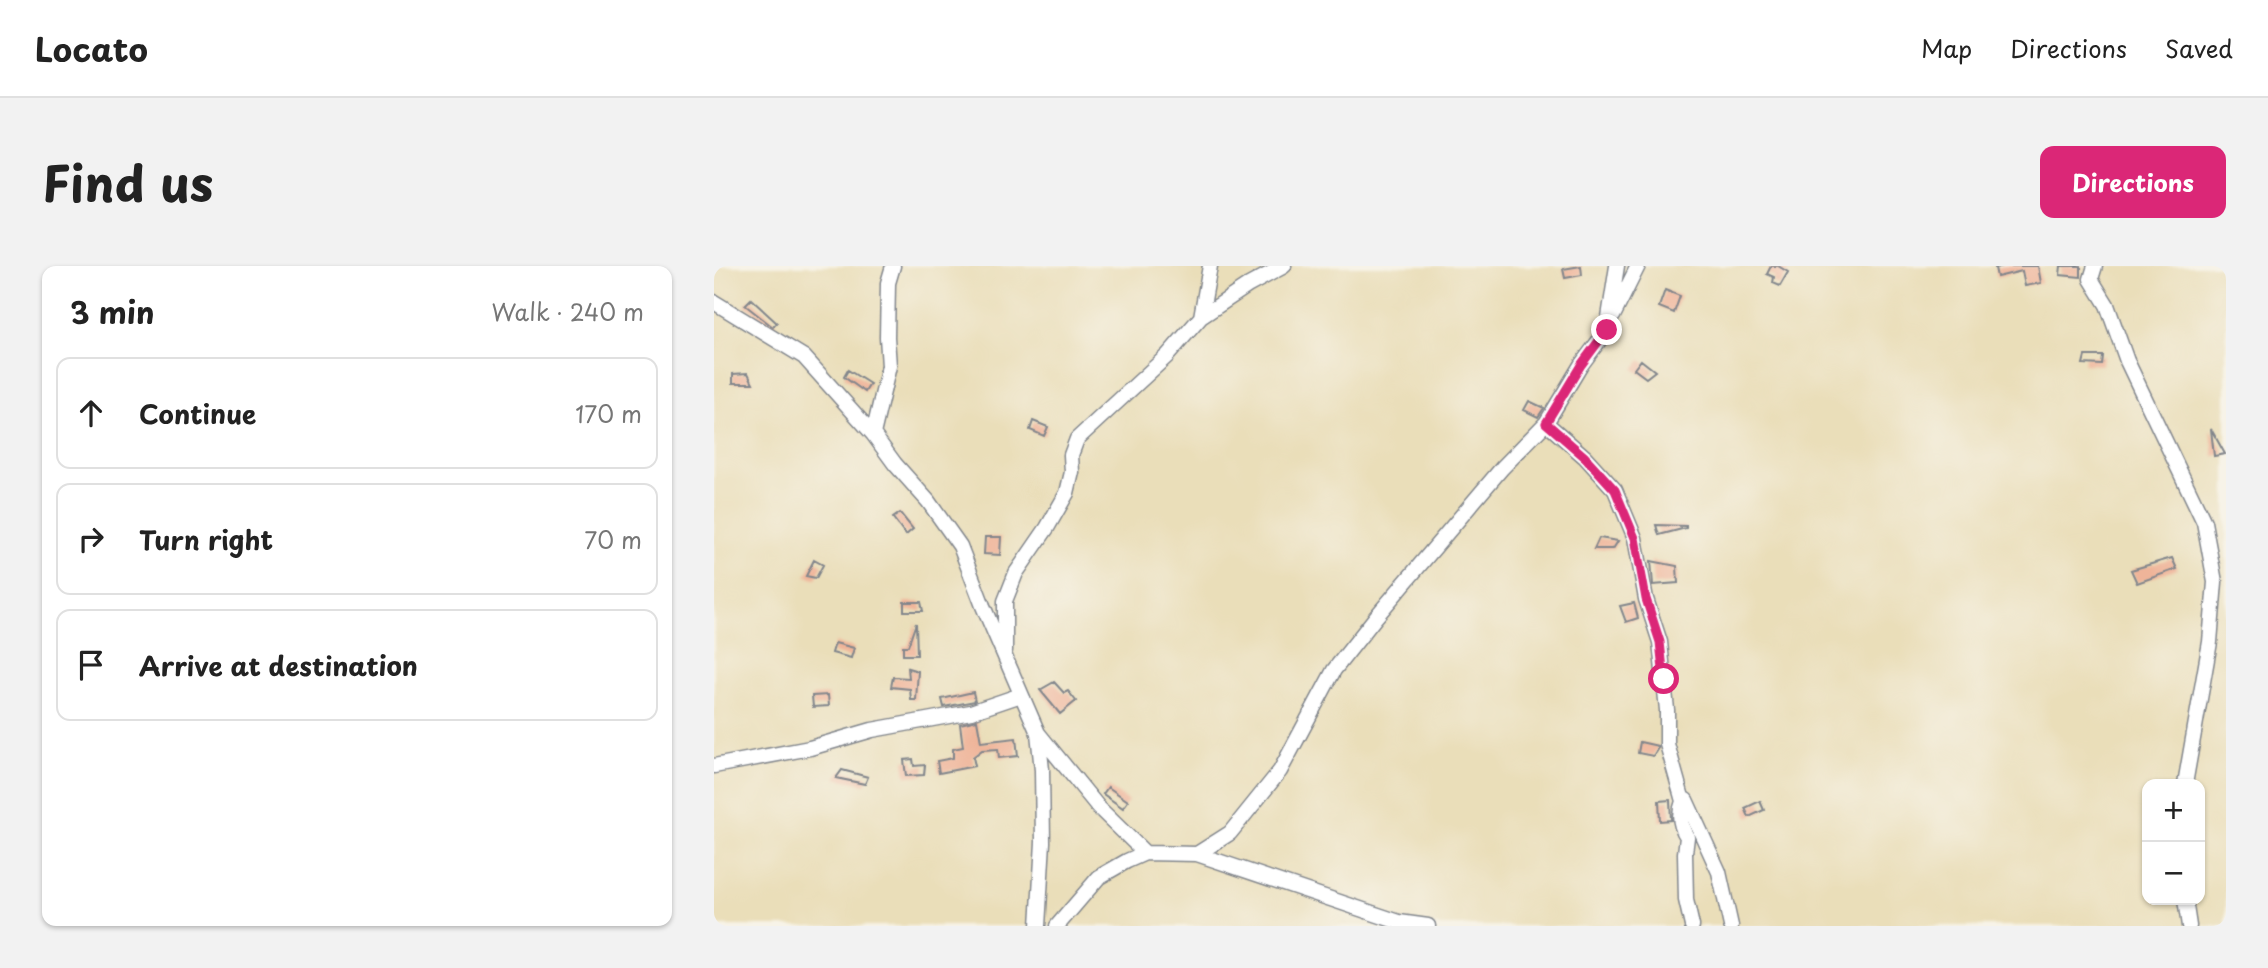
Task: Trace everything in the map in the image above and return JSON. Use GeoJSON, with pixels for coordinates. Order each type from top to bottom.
{"type":"FeatureCollection","features":[{"type":"Feature","properties":{"kind":"street"},"geometry":{"type":"LineString","coordinates":[[873,434],[889,366],[888,284],[892,266]]}},
{"type":"Feature","properties":{"kind":"street"},"geometry":{"type":"LineString","coordinates":[[1201,317],[1210,266]]}},
{"type":"Feature","properties":{"kind":"street"},"geometry":{"type":"LineString","coordinates":[[1004,657],[1005,601],[1016,573],[1067,493],[1072,472],[1071,455],[1077,439],[1167,356],[1201,317],[1249,285],[1284,266]]}},
{"type":"Feature","properties":{"kind":"street"},"geometry":{"type":"LineString","coordinates":[[1607,330],[1617,266]]}},
{"type":"Feature","properties":{"kind":"street"},"geometry":{"type":"LineString","coordinates":[[1197,854],[1230,833],[1280,771],[1334,670],[1502,468],[1546,423],[1581,365],[1607,330],[1637,266]]}},
{"type":"Feature","properties":{"kind":"street"},"geometry":{"type":"LineString","coordinates":[[2095,266],[2091,279],[2107,305],[2127,361],[2204,522],[2215,582],[2210,642],[2186,779]]}},
{"type":"Feature","properties":{"kind":"street"},"geometry":{"type":"LineString","coordinates":[[714,302],[804,357],[928,501],[960,546],[1004,657],[1038,733],[1099,808],[1145,853]]}},
{"type":"Feature","properties":{"kind":"street"},"geometry":{"type":"LineString","coordinates":[[1546,423],[1585,457],[1615,490],[1635,538],[1646,599],[1660,642],[1667,710],[1667,744],[1683,801],[1680,809],[1681,828],[1687,837],[1688,846],[1685,853],[1686,900],[1692,926]]}},
{"type":"Feature","properties":{"kind":"street"},"geometry":{"type":"LineString","coordinates":[[714,766],[810,748],[872,730],[971,712],[1021,695]]}},
{"type":"Feature","properties":{"kind":"street"},"geometry":{"type":"LineString","coordinates":[[1038,733],[1042,770],[1043,842],[1038,926]]}},
{"type":"Feature","properties":{"kind":"street"},"geometry":{"type":"LineString","coordinates":[[1683,801],[1686,800],[1719,872],[1731,926]]}},
{"type":"Feature","properties":{"kind":"street"},"geometry":{"type":"LineString","coordinates":[[1057,926],[1099,877],[1145,853],[1197,854],[1399,922],[1428,926]]}},
{"type":"Feature","properties":{"kind":"street"},"geometry":{"type":"LineString","coordinates":[[2187,905],[2189,926]]}},
{"type":"Feature","properties":{"kind":"building"},"geometry":{"type":"Polygon","coordinates":[[[1581,266],[1582,275],[1565,278],[1563,269],[1581,266]]]}},
{"type":"Feature","properties":{"kind":"building"},"geometry":{"type":"Polygon","coordinates":[[[1771,266],[1778,266],[1788,272],[1780,286],[1773,283],[1774,277],[1767,274],[1771,266]]]}},
{"type":"Feature","properties":{"kind":"building"},"geometry":{"type":"Polygon","coordinates":[[[2038,266],[2041,283],[2025,286],[2022,271],[1997,277],[1995,268],[2038,266]]]}},
{"type":"Feature","properties":{"kind":"building"},"geometry":{"type":"Polygon","coordinates":[[[2061,266],[2081,266],[2081,277],[2060,275],[2061,266]]]}},
{"type":"Feature","properties":{"kind":"building"},"geometry":{"type":"Polygon","coordinates":[[[1665,290],[1680,296],[1674,313],[1659,307],[1665,290]]]}},
{"type":"Feature","properties":{"kind":"building"},"geometry":{"type":"Polygon","coordinates":[[[751,299],[777,323],[773,327],[745,305],[751,299]]]}},
{"type":"Feature","properties":{"kind":"building"},"geometry":{"type":"Polygon","coordinates":[[[2085,356],[2103,356],[2102,365],[2083,364],[2085,356]]]}},
{"type":"Feature","properties":{"kind":"building"},"geometry":{"type":"Polygon","coordinates":[[[1641,360],[1655,371],[1646,378],[1634,369],[1641,360]]]}},
{"type":"Feature","properties":{"kind":"building"},"geometry":{"type":"Polygon","coordinates":[[[848,370],[870,384],[865,392],[844,377],[848,370]]]}},
{"type":"Feature","properties":{"kind":"building"},"geometry":{"type":"Polygon","coordinates":[[[748,373],[753,383],[733,383],[733,374],[748,373]]]}},
{"type":"Feature","properties":{"kind":"building"},"geometry":{"type":"Polygon","coordinates":[[[1529,401],[1544,408],[1538,417],[1524,410],[1529,401]]]}},
{"type":"Feature","properties":{"kind":"building"},"geometry":{"type":"Polygon","coordinates":[[[1033,421],[1048,427],[1044,436],[1030,430],[1033,421]]]}},
{"type":"Feature","properties":{"kind":"building"},"geometry":{"type":"Polygon","coordinates":[[[2211,429],[2225,454],[2214,456],[2211,429]]]}},
{"type":"Feature","properties":{"kind":"building"},"geometry":{"type":"Polygon","coordinates":[[[900,513],[913,529],[906,535],[893,518],[900,513]]]}},
{"type":"Feature","properties":{"kind":"building"},"geometry":{"type":"Polygon","coordinates":[[[1656,525],[1686,526],[1686,528],[1659,535],[1656,525]]]}},
{"type":"Feature","properties":{"kind":"building"},"geometry":{"type":"Polygon","coordinates":[[[985,537],[1001,537],[1000,555],[984,554],[985,537]]]}},
{"type":"Feature","properties":{"kind":"building"},"geometry":{"type":"Polygon","coordinates":[[[1599,538],[1618,541],[1613,549],[1594,549],[1599,538]]]}},
{"type":"Feature","properties":{"kind":"building"},"geometry":{"type":"Polygon","coordinates":[[[2172,558],[2177,569],[2137,583],[2131,570],[2172,558]]]}},
{"type":"Feature","properties":{"kind":"building"},"geometry":{"type":"Polygon","coordinates":[[[814,560],[823,565],[816,578],[806,576],[814,560]]]}},
{"type":"Feature","properties":{"kind":"building"},"geometry":{"type":"Polygon","coordinates":[[[1651,561],[1677,566],[1678,583],[1653,585],[1651,561]]]}},
{"type":"Feature","properties":{"kind":"building"},"geometry":{"type":"Polygon","coordinates":[[[904,602],[921,602],[923,611],[904,611],[904,602]]]}},
{"type":"Feature","properties":{"kind":"building"},"geometry":{"type":"Polygon","coordinates":[[[1634,603],[1638,618],[1626,622],[1620,606],[1634,603]]]}},
{"type":"Feature","properties":{"kind":"building"},"geometry":{"type":"Polygon","coordinates":[[[916,623],[917,655],[903,655],[903,646],[908,646],[916,623]]]}},
{"type":"Feature","properties":{"kind":"building"},"geometry":{"type":"Polygon","coordinates":[[[835,643],[854,648],[851,658],[832,653],[835,643]]]}},
{"type":"Feature","properties":{"kind":"building"},"geometry":{"type":"Polygon","coordinates":[[[908,668],[918,671],[916,700],[911,700],[910,689],[891,687],[893,677],[909,678],[908,668]]]}},
{"type":"Feature","properties":{"kind":"building"},"geometry":{"type":"Polygon","coordinates":[[[1054,682],[1064,693],[1068,691],[1076,701],[1060,714],[1040,690],[1054,682]]]}},
{"type":"Feature","properties":{"kind":"building"},"geometry":{"type":"Polygon","coordinates":[[[973,692],[975,701],[944,707],[942,699],[973,692]]]}},
{"type":"Feature","properties":{"kind":"building"},"geometry":{"type":"Polygon","coordinates":[[[828,695],[829,706],[813,707],[812,696],[828,695]]]}},
{"type":"Feature","properties":{"kind":"building"},"geometry":{"type":"Polygon","coordinates":[[[977,720],[981,742],[1016,738],[1018,756],[999,758],[998,749],[982,750],[973,757],[975,766],[939,773],[937,761],[953,758],[953,749],[963,747],[960,724],[977,720]]]}},
{"type":"Feature","properties":{"kind":"building"},"geometry":{"type":"Polygon","coordinates":[[[1640,742],[1658,746],[1653,756],[1638,753],[1640,742]]]}},
{"type":"Feature","properties":{"kind":"building"},"geometry":{"type":"Polygon","coordinates":[[[913,759],[914,766],[925,765],[924,775],[906,776],[904,760],[913,759]]]}},
{"type":"Feature","properties":{"kind":"building"},"geometry":{"type":"Polygon","coordinates":[[[842,770],[868,777],[865,784],[836,778],[842,770]]]}},
{"type":"Feature","properties":{"kind":"building"},"geometry":{"type":"Polygon","coordinates":[[[1108,787],[1128,801],[1123,808],[1103,794],[1108,787]]]}},
{"type":"Feature","properties":{"kind":"building"},"geometry":{"type":"Polygon","coordinates":[[[1670,800],[1671,820],[1660,821],[1659,801],[1670,800]]]}},
{"type":"Feature","properties":{"kind":"building"},"geometry":{"type":"Polygon","coordinates":[[[1760,801],[1764,810],[1749,817],[1745,808],[1760,801]]]}},
{"type":"Feature","properties":{"kind":"route"},"geometry":{"type":"LineString","coordinates":[[1607,330],[1581,365],[1546,423],[1585,457],[1615,490],[1635,538],[1646,599],[1660,642],[1664,679]]}}]}
